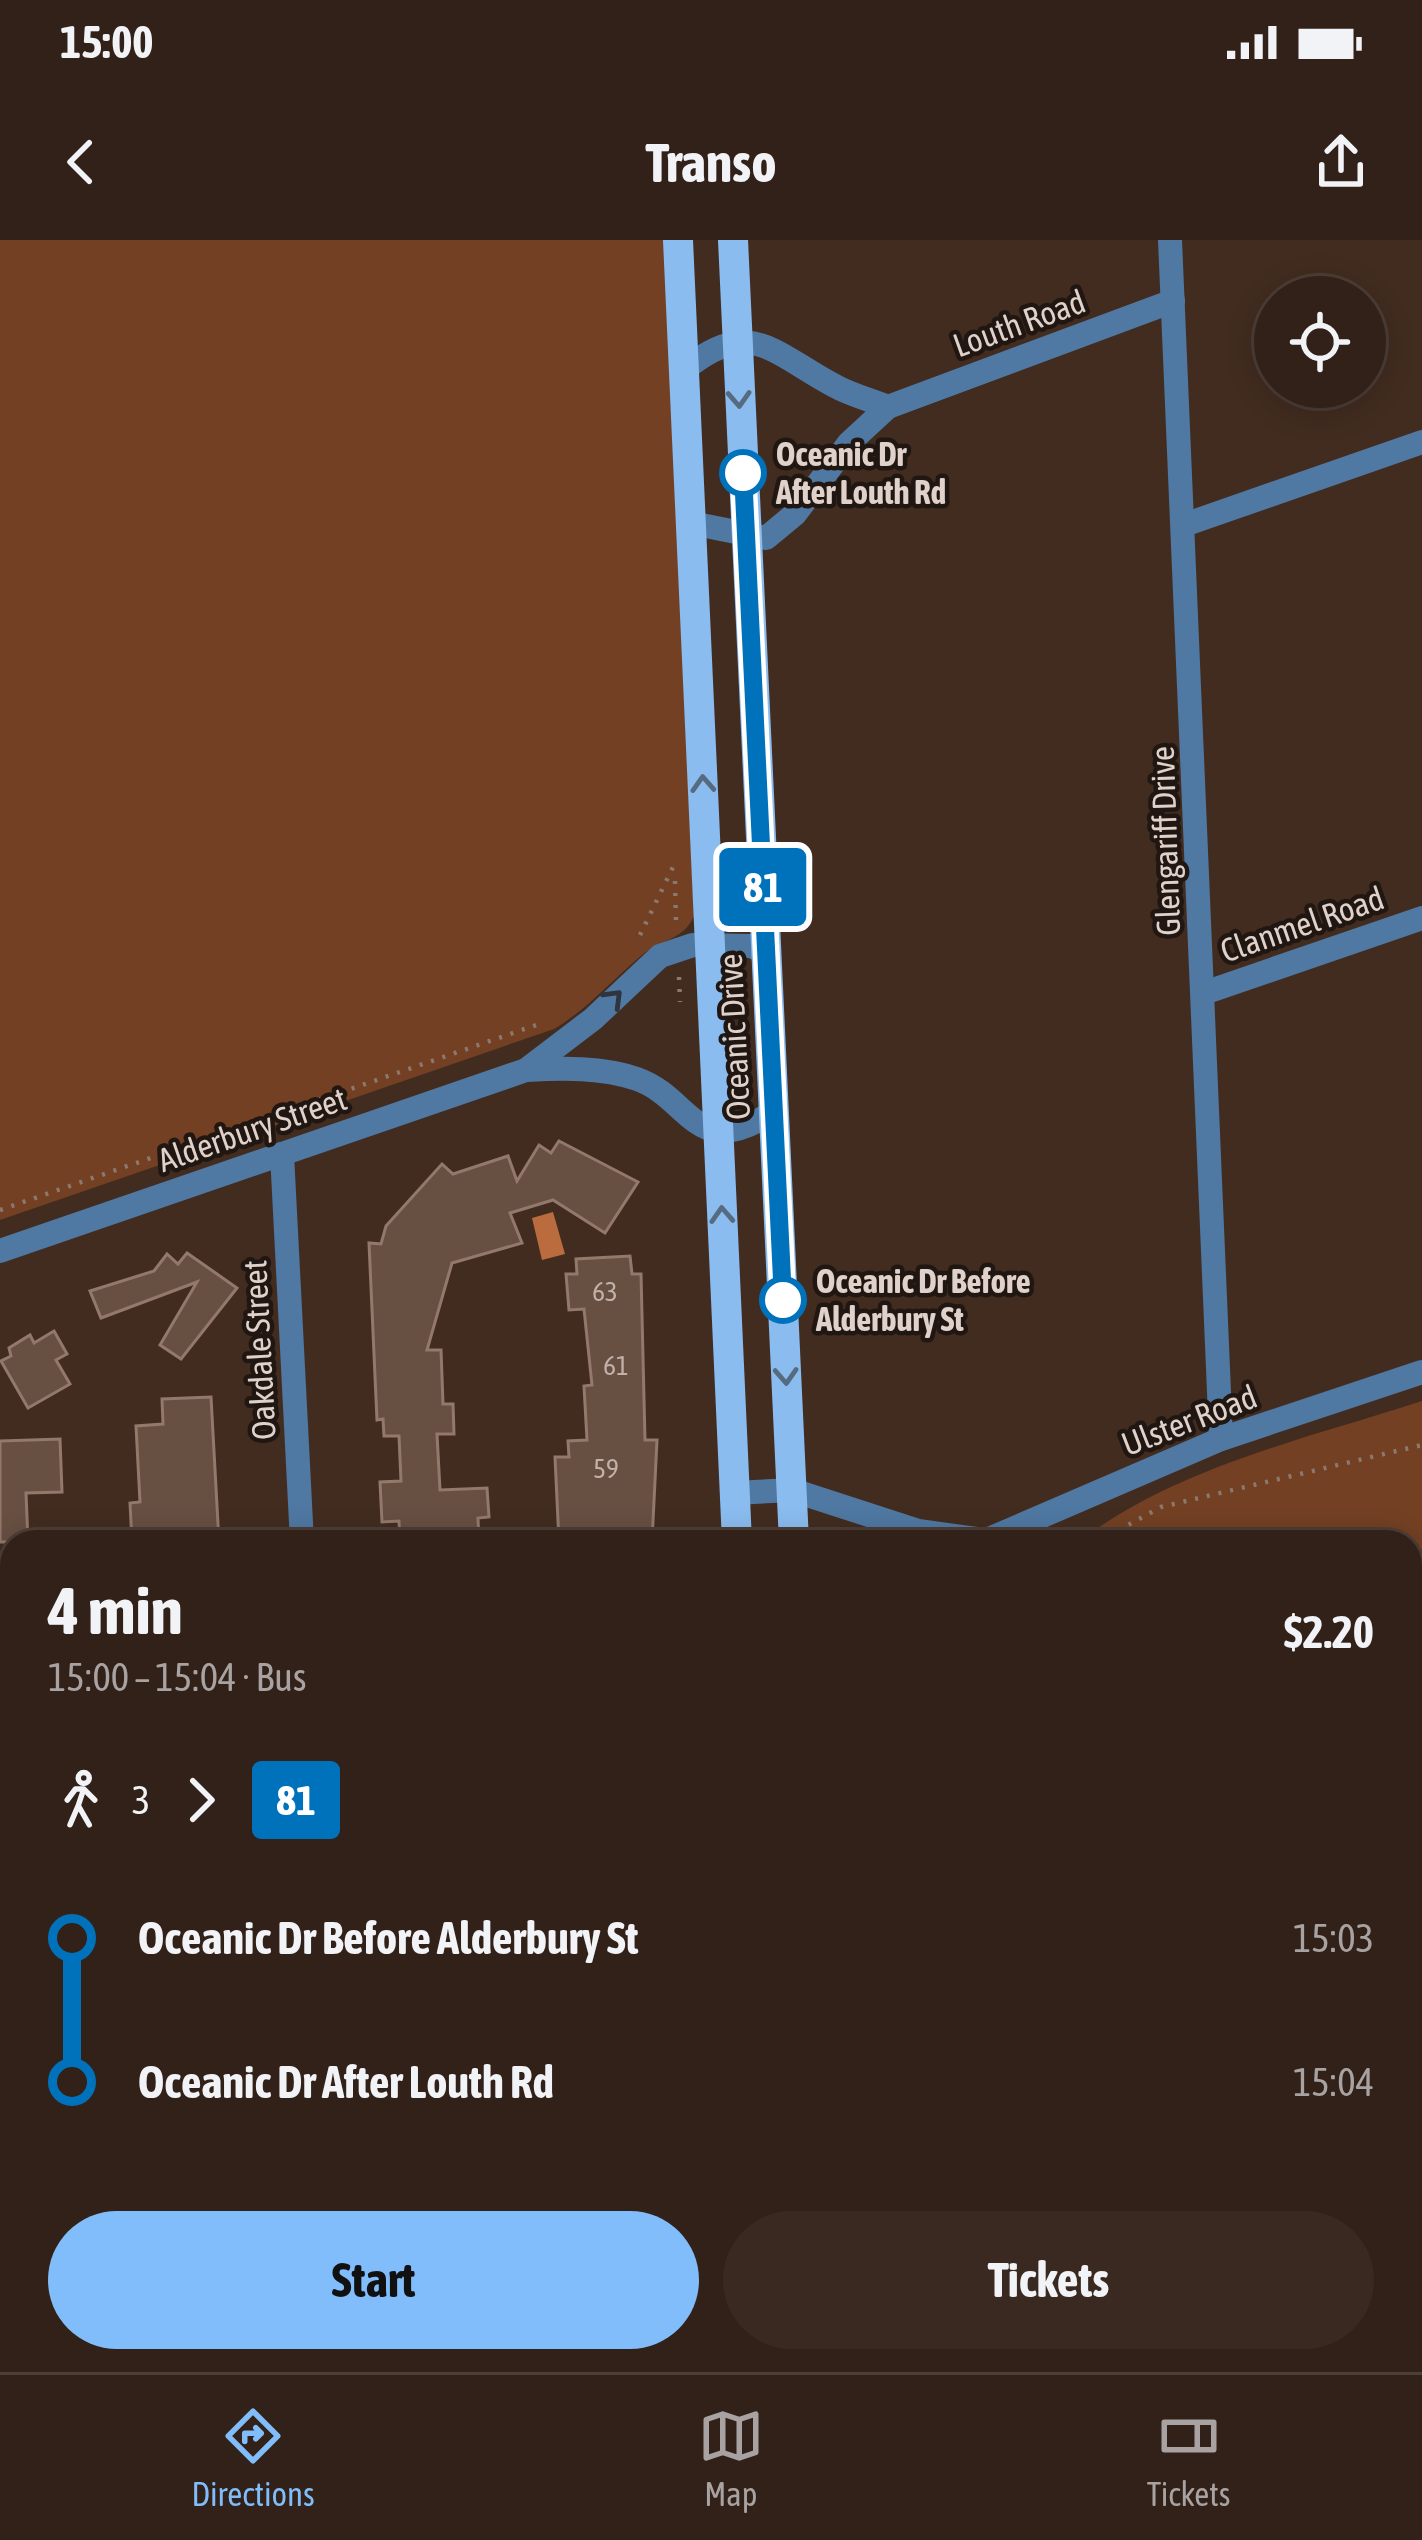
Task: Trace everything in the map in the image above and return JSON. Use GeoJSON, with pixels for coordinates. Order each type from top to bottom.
{"type":"FeatureCollection","features":[{"type":"Feature","properties":{"kind":"main road","name":"Oceanic Drive"},"geometry":{"type":"LineString","coordinates":[[678,240],[737,1530]]}},
{"type":"Feature","properties":{"kind":"main road","name":"Oceanic Drive"},"geometry":{"type":"LineString","coordinates":[[733,240],[794,1530]]}},
{"type":"Feature","properties":{"kind":"street","name":"Glengariff Drive"},"geometry":{"type":"LineString","coordinates":[[1170,240],[1221,1439]]}},
{"type":"Feature","properties":{"kind":"street","name":"Louth Road"},"geometry":{"type":"LineString","coordinates":[[746,537],[766,538],[795,514],[849,443],[888,406],[1173,301]]}},
{"type":"Feature","properties":{"kind":"street"},"geometry":{"type":"LineString","coordinates":[[684,370],[717,347],[764,342],[835,386],[888,406]]}},
{"type":"Feature","properties":{"kind":"street"},"geometry":{"type":"LineString","coordinates":[[1184,525],[1422,442]]}},
{"type":"Feature","properties":{"kind":"street"},"geometry":{"type":"LineString","coordinates":[[691,523],[746,537]]}},
{"type":"Feature","properties":{"kind":"street","name":"Clanmel Road"},"geometry":{"type":"LineString","coordinates":[[1204,993],[1422,918]]}},
{"type":"Feature","properties":{"kind":"street","name":"Alderbury Street"},"geometry":{"type":"LineString","coordinates":[[0,1251],[526,1070],[593,1018],[660,956],[710,945],[751,946],[766,953]]}},
{"type":"Feature","properties":{"kind":"street","name":"Alderbury Street"},"geometry":{"type":"LineString","coordinates":[[526,1070],[619,1073],[644,1081],[697,1126],[718,1129]]}},
{"type":"Feature","properties":{"kind":"street"},"geometry":{"type":"LineString","coordinates":[[718,1129],[761,1119],[774,1111]]}},
{"type":"Feature","properties":{"kind":"street","name":"Oakdale Street"},"geometry":{"type":"LineString","coordinates":[[282,1154],[301,1530]]}},
{"type":"Feature","properties":{"kind":"street","name":"Ulster Road"},"geometry":{"type":"LineString","coordinates":[[1009,1530],[1221,1439],[1422,1372]]}},
{"type":"Feature","properties":{"kind":"street","name":"Ulster Road"},"geometry":{"type":"LineString","coordinates":[[735,1493],[792,1490],[850,1504],[912,1530]]}},
{"type":"Feature","properties":{"kind":"path"},"geometry":{"type":"LineString","coordinates":[[634,945],[674,865]]}},
{"type":"Feature","properties":{"kind":"path"},"geometry":{"type":"LineString","coordinates":[[0,1210],[551,1019]]}},
{"type":"Feature","properties":{"kind":"path"},"geometry":{"type":"LineString","coordinates":[[1119,1530],[1161,1507],[1422,1445]]}},
{"type":"Feature","properties":{"kind":"shaded area"},"geometry":{"type":"Polygon","coordinates":[[[0,240],[664,240],[694,916],[678,935],[642,955],[554,1029],[0,1220],[0,240]]]}},
{"type":"Feature","properties":{"kind":"shaded area"},"geometry":{"type":"Polygon","coordinates":[[[553,1212],[565,1254],[542,1260],[532,1218],[553,1212]]]}},
{"type":"Feature","properties":{"kind":"shaded area"},"geometry":{"type":"Polygon","coordinates":[[[1422,1401],[1422,1530],[1096,1530],[1200,1474],[1422,1401]]]}},
{"type":"Feature","properties":{"kind":"building"},"geometry":{"type":"Polygon","coordinates":[[[559,1141],[638,1182],[605,1233],[553,1200],[510,1213],[522,1243],[452,1263],[427,1350],[441,1350],[443,1404],[453,1404],[454,1434],[437,1434],[440,1490],[487,1488],[489,1517],[478,1518],[478,1530],[399,1530],[399,1521],[382,1522],[380,1482],[401,1481],[399,1436],[384,1436],[383,1419],[377,1420],[369,1243],[381,1244],[386,1226],[442,1164],[453,1174],[508,1156],[517,1181],[539,1145],[551,1153],[559,1141]]]}},
{"type":"Feature","properties":{"kind":"building"},"geometry":{"type":"Polygon","coordinates":[[[187,1253],[237,1288],[181,1359],[160,1345],[197,1282],[101,1318],[90,1291],[154,1271],[167,1254],[178,1264],[187,1253]]]}},
{"type":"Feature","properties":{"kind":"building"},"geometry":{"type":"Polygon","coordinates":[[[630,1256],[632,1274],[641,1274],[645,1440],[657,1440],[653,1530],[558,1530],[555,1457],[569,1457],[568,1441],[587,1440],[584,1386],[592,1385],[584,1309],[569,1310],[566,1274],[577,1274],[576,1259],[630,1256]]]}},
{"type":"Feature","properties":{"kind":"building"},"geometry":{"type":"Polygon","coordinates":[[[54,1331],[67,1354],[56,1360],[70,1384],[28,1408],[1,1361],[11,1356],[9,1348],[30,1335],[34,1343],[54,1331]]]}},
{"type":"Feature","properties":{"kind":"building"},"geometry":{"type":"Polygon","coordinates":[[[211,1397],[218,1530],[131,1530],[130,1503],[140,1502],[136,1426],[163,1424],[162,1399],[211,1397]]]}},
{"type":"Feature","properties":{"kind":"building"},"geometry":{"type":"Polygon","coordinates":[[[60,1439],[62,1492],[26,1493],[28,1530],[0,1530],[0,1441],[60,1439]]]}},
{"type":"Feature","properties":{"kind":"bus line","name":"81"},"geometry":{"type":"LineString","coordinates":[[743,473],[783,1300]]}},
{"type":"Feature","properties":{"kind":"place","name":"Oceanic Dr After Louth Rd"},"geometry":{"type":"Point","coordinates":[743,473]}},
{"type":"Feature","properties":{"kind":"place","name":"Oceanic Dr Before Alderbury St"},"geometry":{"type":"Point","coordinates":[783,1300]}}]}
